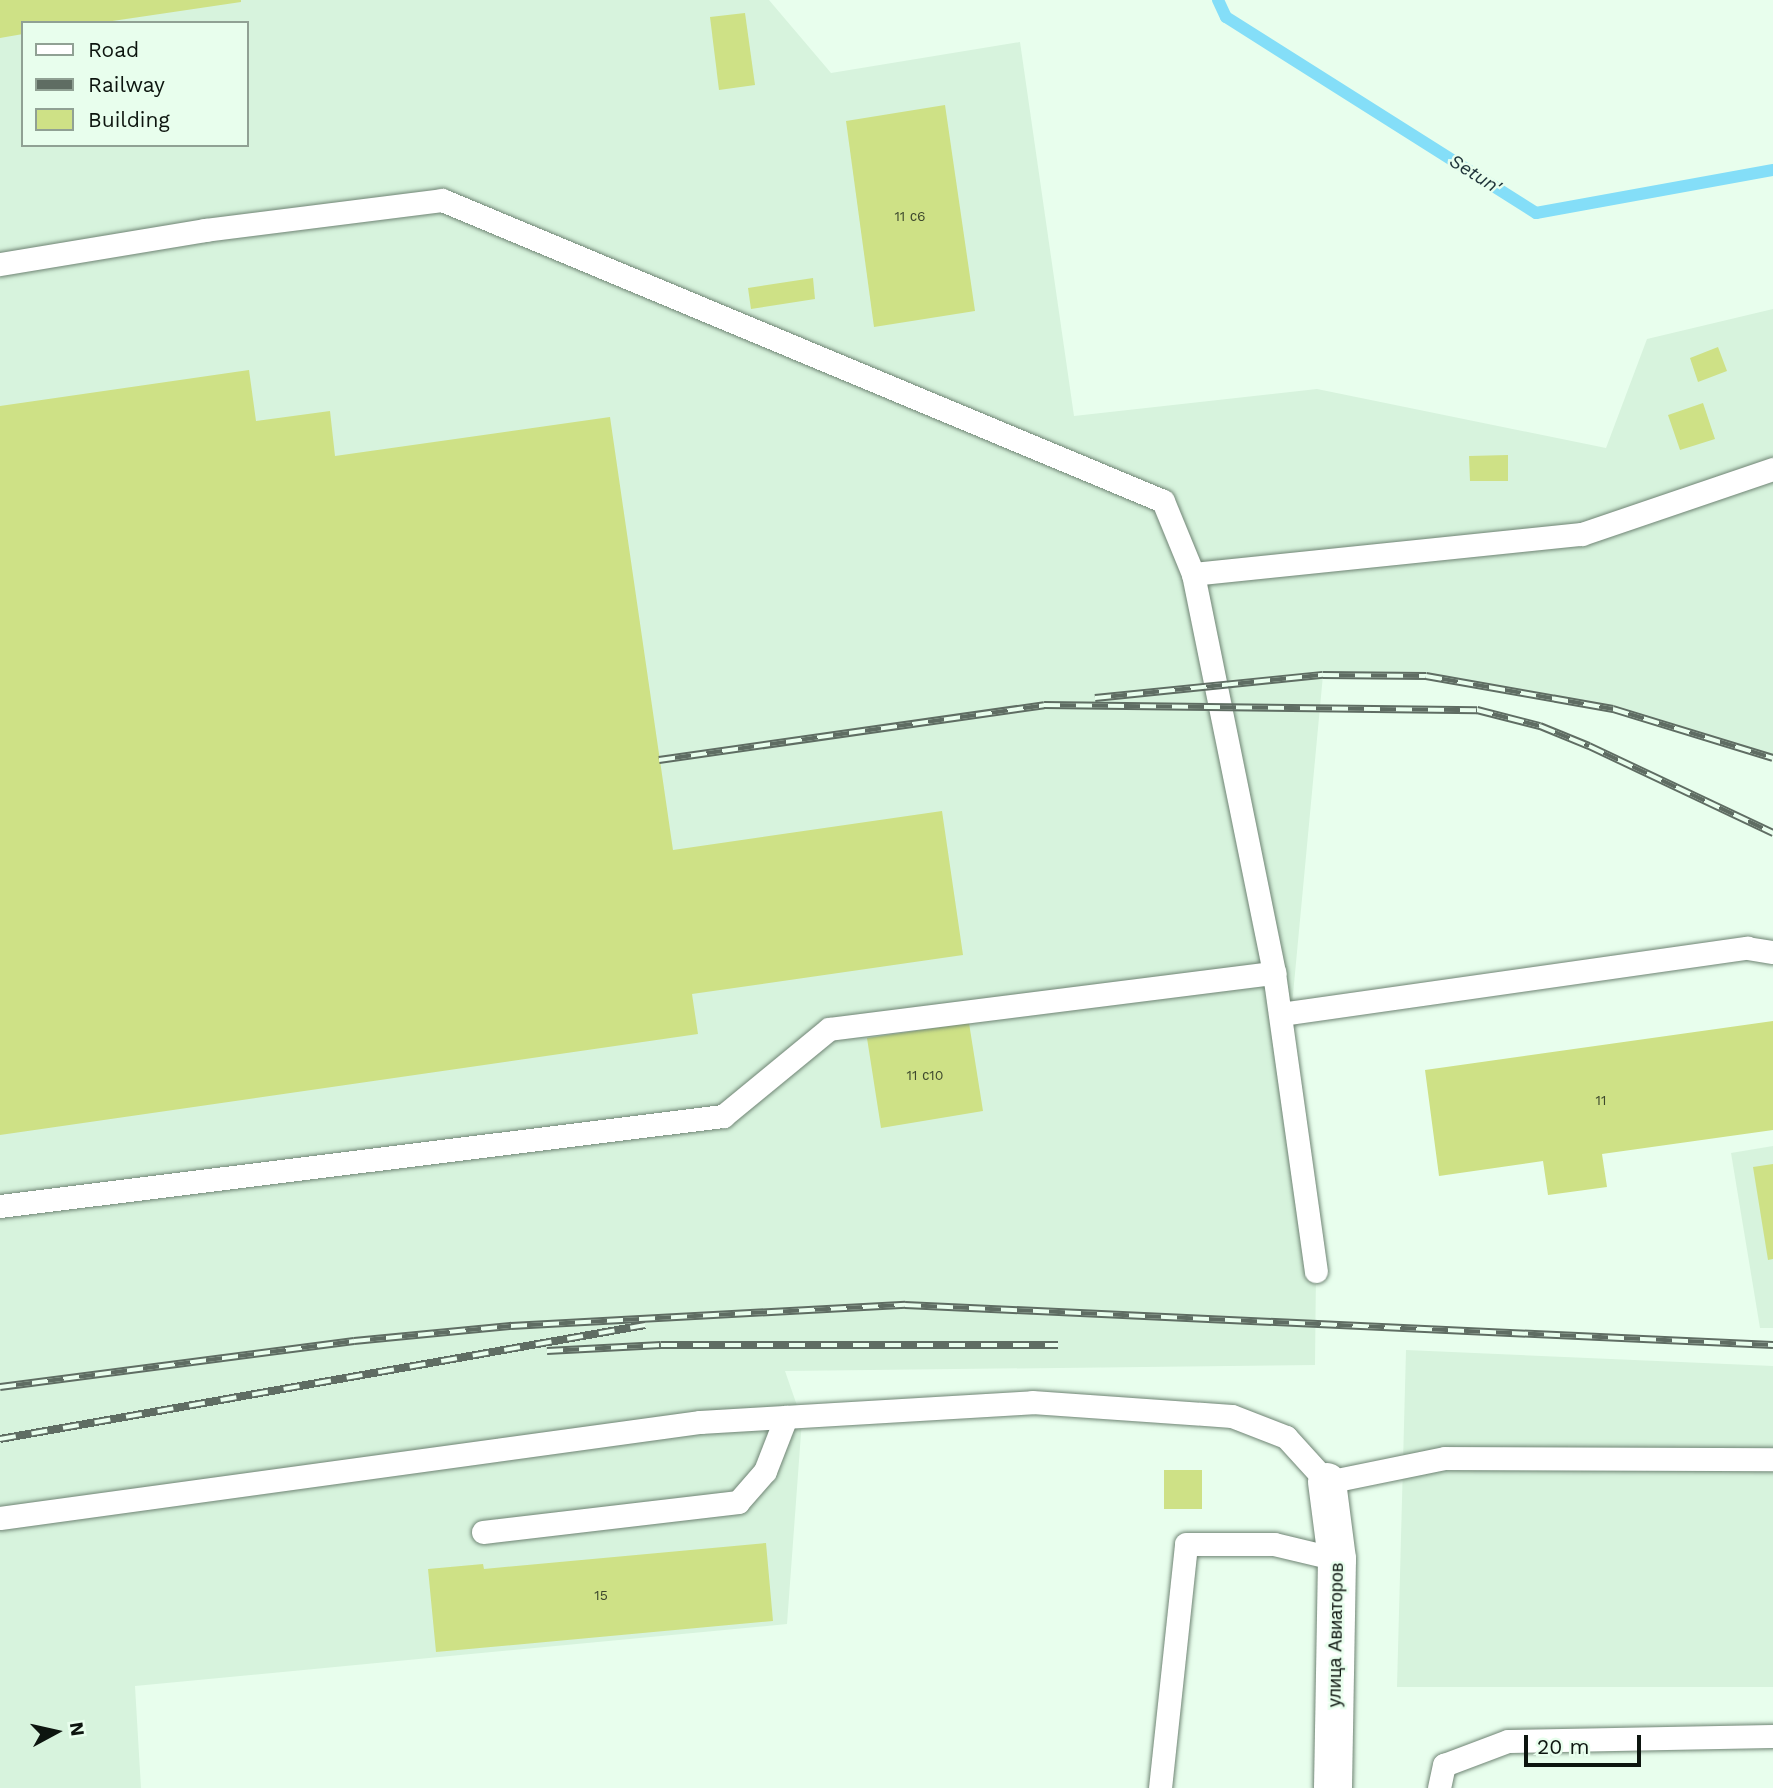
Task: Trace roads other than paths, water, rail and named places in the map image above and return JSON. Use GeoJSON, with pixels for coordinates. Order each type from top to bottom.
{"type":"FeatureCollection","features":[{"type":"Feature","properties":{"kind":"street","name":"улица Авиаторов"},"geometry":{"type":"LineString","coordinates":[[1327,1482],[1337,1559],[1334,1788]]}},
{"type":"Feature","properties":{"kind":"lane"},"geometry":{"type":"LineString","coordinates":[[0,264],[205,230],[442,200],[1163,501],[1194,574],[1274,973],[1316,1271]]}},
{"type":"Feature","properties":{"kind":"lane"},"geometry":{"type":"LineString","coordinates":[[1194,574],[1582,534],[1773,469]]}},
{"type":"Feature","properties":{"kind":"lane"},"geometry":{"type":"LineString","coordinates":[[1281,1014],[1747,948],[1773,952]]}},
{"type":"Feature","properties":{"kind":"lane"},"geometry":{"type":"LineString","coordinates":[[0,1206],[723,1116],[829,1029],[1274,973]]}},
{"type":"Feature","properties":{"kind":"lane"},"geometry":{"type":"LineString","coordinates":[[0,1517],[700,1422],[1032,1402],[1232,1416],[1286,1437],[1327,1482],[1445,1458],[1773,1459]]}},
{"type":"Feature","properties":{"kind":"lane"},"geometry":{"type":"LineString","coordinates":[[483,1532],[738,1502],[765,1471],[786,1417]]}},
{"type":"Feature","properties":{"kind":"lane"},"geometry":{"type":"LineString","coordinates":[[1160,1788],[1186,1544],[1274,1544],[1337,1559]]}},
{"type":"Feature","properties":{"kind":"lane"},"geometry":{"type":"LineString","coordinates":[[1439,1788],[1444,1765],[1508,1741],[1773,1736]]}},
{"type":"Feature","properties":{"kind":"waterway","name":"Setun'"},"geometry":{"type":"LineString","coordinates":[[1218,0],[1226,17],[1536,213],[1773,170]]}},
{"type":"Feature","properties":{"kind":"railway"},"geometry":{"type":"LineString","coordinates":[[1095,698],[1323,675],[1426,676],[1613,709],[1773,758]]}},
{"type":"Feature","properties":{"kind":"railway"},"geometry":{"type":"LineString","coordinates":[[659,760],[1044,705],[1477,710],[1540,726],[1589,746],[1773,833]]}},
{"type":"Feature","properties":{"kind":"railway"},"geometry":{"type":"LineString","coordinates":[[0,1387],[354,1341],[511,1326],[905,1305],[1773,1345]]}},
{"type":"Feature","properties":{"kind":"railway"},"geometry":{"type":"LineString","coordinates":[[0,1439],[645,1325]]}},
{"type":"Feature","properties":{"kind":"railway"},"geometry":{"type":"LineString","coordinates":[[547,1351],[661,1345],[1058,1345]]}}]}
